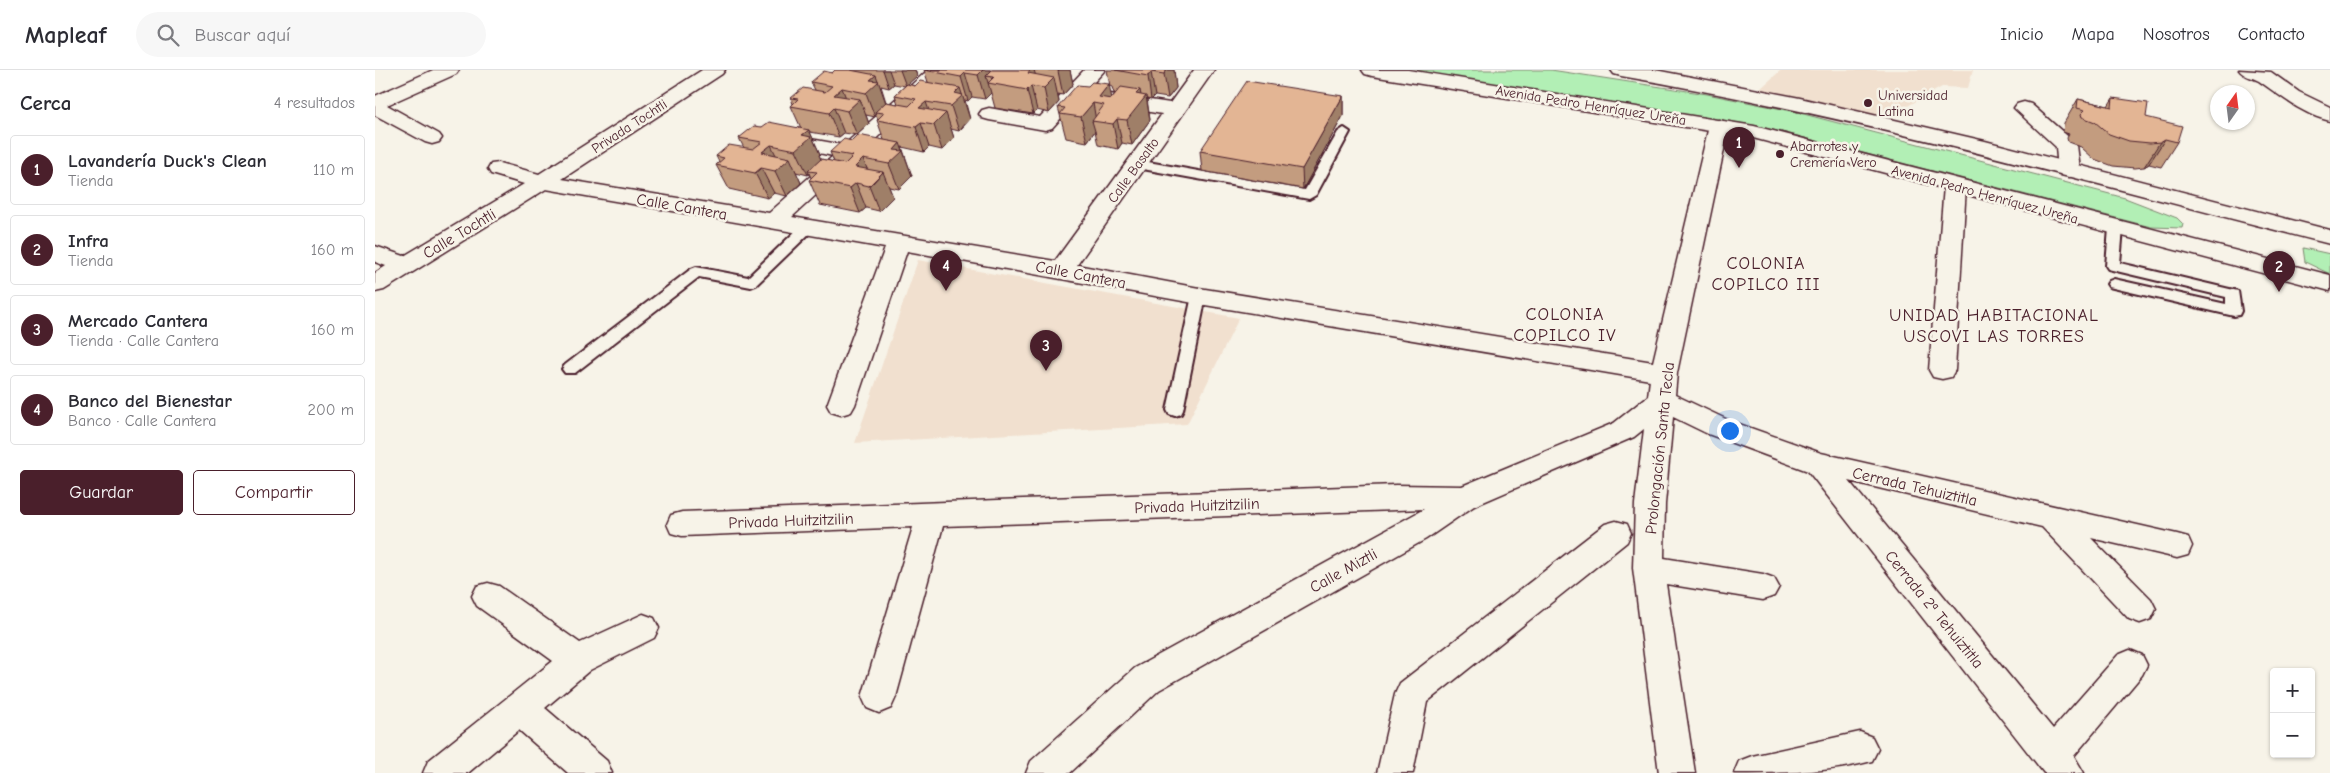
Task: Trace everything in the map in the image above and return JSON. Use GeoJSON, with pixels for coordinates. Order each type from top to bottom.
{"type":"FeatureCollection","features":[{"type":"Feature","properties":{"kind":"street"},"geometry":{"type":"LineString","coordinates":[[375,105],[449,70]]}},
{"type":"Feature","properties":{"kind":"street","name":"Privada Tochtli"},"geometry":{"type":"LineString","coordinates":[[542,182],[715,70]]}},
{"type":"Feature","properties":{"kind":"street"},"geometry":{"type":"LineString","coordinates":[[774,221],[939,70]]}},
{"type":"Feature","properties":{"kind":"street"},"geometry":{"type":"LineString","coordinates":[[989,114],[1045,124],[1095,70]]}},
{"type":"Feature","properties":{"kind":"street","name":"Calle Basalto"},"geometry":{"type":"LineString","coordinates":[[1061,270],[1204,70]]}},
{"type":"Feature","properties":{"kind":"street","name":"Avenida Pedro Henríquez Ureña"},"geometry":{"type":"LineString","coordinates":[[1373,70],[1719,126],[1763,135],[2116,228],[2232,235],[2330,237]]}},
{"type":"Feature","properties":{"kind":"street","name":"Avenida Pedro Henríquez Ureña"},"geometry":{"type":"LineString","coordinates":[[1621,70],[1767,96],[2069,170],[2232,235],[2330,283]]}},
{"type":"Feature","properties":{"kind":"street"},"geometry":{"type":"LineString","coordinates":[[2249,70],[2264,76],[2292,96],[2330,114]]}},
{"type":"Feature","properties":{"kind":"street"},"geometry":{"type":"LineString","coordinates":[[882,94],[934,103]]}},
{"type":"Feature","properties":{"kind":"street"},"geometry":{"type":"LineString","coordinates":[[1074,94],[1176,110]]}},
{"type":"Feature","properties":{"kind":"street"},"geometry":{"type":"LineString","coordinates":[[375,105],[432,138]]}},
{"type":"Feature","properties":{"kind":"street"},"geometry":{"type":"LineString","coordinates":[[2024,108],[2066,144],[2069,170]]}},
{"type":"Feature","properties":{"kind":"street","name":"Prolongación Santa Tecla"},"geometry":{"type":"LineString","coordinates":[[1677,773],[1648,568],[1650,504],[1663,387],[1719,126]]}},
{"type":"Feature","properties":{"kind":"street"},"geometry":{"type":"LineString","coordinates":[[788,141],[886,160]]}},
{"type":"Feature","properties":{"kind":"street","name":"Calle Cantera"},"geometry":{"type":"LineString","coordinates":[[499,168],[542,182],[1061,270],[1663,387]]}},
{"type":"Feature","properties":{"kind":"street","name":"Calle Tochtli"},"geometry":{"type":"LineString","coordinates":[[375,284],[542,182]]}},
{"type":"Feature","properties":{"kind":"street"},"geometry":{"type":"LineString","coordinates":[[1943,370],[1955,186]]}},
{"type":"Feature","properties":{"kind":"street"},"geometry":{"type":"LineString","coordinates":[[841,405],[899,242]]}},
{"type":"Feature","properties":{"kind":"street"},"geometry":{"type":"LineString","coordinates":[[375,254],[406,265]]}},
{"type":"Feature","properties":{"kind":"street","name":"Cerrada Tehuiztitla"},"geometry":{"type":"LineString","coordinates":[[1663,387],[1718,427],[1818,463],[2177,546]]}},
{"type":"Feature","properties":{"kind":"street","name":"Calle Miztli"},"geometry":{"type":"LineString","coordinates":[[1044,773],[1147,679],[1415,530],[1464,498],[1624,430],[1663,387]]}},
{"type":"Feature","properties":{"kind":"street","name":"Cerrada 2ª Tehuiztitla"},"geometry":{"type":"LineString","coordinates":[[1818,463],[2059,764],[2129,665]]}},
{"type":"Feature","properties":{"kind":"street","name":"Privada Huitzitzilin"},"geometry":{"type":"LineString","coordinates":[[682,524],[1396,497],[1464,498]]}},
{"type":"Feature","properties":{"kind":"street"},"geometry":{"type":"LineString","coordinates":[[879,696],[931,516]]}},
{"type":"Feature","properties":{"kind":"street"},"geometry":{"type":"LineString","coordinates":[[2052,518],[2140,609]]}},
{"type":"Feature","properties":{"kind":"street"},"geometry":{"type":"LineString","coordinates":[[1395,773],[1412,694],[1616,533]]}},
{"type":"Feature","properties":{"kind":"street"},"geometry":{"type":"LineString","coordinates":[[1648,568],[1763,588]]}},
{"type":"Feature","properties":{"kind":"street"},"geometry":{"type":"LineString","coordinates":[[488,596],[578,660]]}},
{"type":"Feature","properties":{"kind":"street"},"geometry":{"type":"LineString","coordinates":[[441,773],[578,660],[643,628]]}},
{"type":"Feature","properties":{"kind":"street"},"geometry":{"type":"LineString","coordinates":[[520,709],[594,773]]}},
{"type":"Feature","properties":{"kind":"street"},"geometry":{"type":"LineString","coordinates":[[1751,773],[1861,749]]}},
{"type":"Feature","properties":{"kind":"lane"},"geometry":{"type":"LineString","coordinates":[[1137,164],[1309,195],[1345,132]]}},
{"type":"Feature","properties":{"kind":"lane"},"geometry":{"type":"LineString","coordinates":[[570,370],[696,272],[751,282],[808,227]]}},
{"type":"Feature","properties":{"kind":"lane"},"geometry":{"type":"LineString","coordinates":[[2114,284],[2234,311],[2233,294],[2113,266],[2116,228]]}},
{"type":"Feature","properties":{"kind":"lane"},"geometry":{"type":"LineString","coordinates":[[1175,410],[1199,296]]}},
{"type":"Feature","properties":{"kind":"shaded area","name":"Universidad Latina"},"geometry":{"type":"Polygon","coordinates":[[[1781,70],[1973,70],[1968,88],[1942,87],[1886,118],[1760,89],[1781,70]]]}},
{"type":"Feature","properties":{"kind":"shaded area"},"geometry":{"type":"Polygon","coordinates":[[[918,260],[1239,318],[1187,424],[855,443],[918,260]]]}},
{"type":"Feature","properties":{"kind":"green space"},"geometry":{"type":"Polygon","coordinates":[[[1407,70],[1551,70],[1707,94],[1792,111],[2125,198],[2177,218],[2183,224],[2182,228],[2151,227],[1758,126],[1407,70]]]}},
{"type":"Feature","properties":{"kind":"green space"},"geometry":{"type":"Polygon","coordinates":[[[2303,248],[2330,254],[2330,274],[2305,262],[2303,248]]]}},
{"type":"Feature","properties":{"kind":"building"},"geometry":{"type":"Polygon","coordinates":[[[835,70],[850,70],[876,75],[870,80],[879,81],[866,93],[842,88],[834,95],[860,99],[847,111],[834,108],[829,113],[791,106],[798,99],[791,98],[803,88],[825,92],[832,86],[811,82],[824,71],[832,73],[835,70]]]}},
{"type":"Feature","properties":{"kind":"building"},"geometry":{"type":"Polygon","coordinates":[[[924,70],[983,70],[978,75],[965,73],[961,77],[924,70]]]}},
{"type":"Feature","properties":{"kind":"building"},"geometry":{"type":"Polygon","coordinates":[[[992,70],[1030,70],[1028,73],[1054,78],[1044,88],[1031,86],[1027,90],[988,83],[994,77],[986,76],[992,70]]]}},
{"type":"Feature","properties":{"kind":"building"},"geometry":{"type":"Polygon","coordinates":[[[1115,70],[1167,70],[1164,74],[1151,72],[1148,76],[1115,70]]]}},
{"type":"Feature","properties":{"kind":"building"},"geometry":{"type":"Polygon","coordinates":[[[920,81],[960,88],[955,93],[963,95],[951,106],[926,102],[919,108],[946,113],[934,125],[921,123],[916,127],[877,120],[884,113],[875,112],[886,102],[909,106],[916,99],[895,95],[907,84],[915,86],[920,81]]]}},
{"type":"Feature","properties":{"kind":"building"},"geometry":{"type":"Polygon","coordinates":[[[1247,81],[1343,96],[1302,169],[1200,151],[1247,81]]]}},
{"type":"Feature","properties":{"kind":"building"},"geometry":{"type":"Polygon","coordinates":[[[1092,82],[1109,84],[1099,97],[1111,99],[1121,87],[1140,90],[1136,94],[1146,96],[1127,120],[1117,119],[1113,124],[1092,121],[1104,105],[1093,103],[1081,117],[1060,114],[1065,108],[1058,107],[1077,85],[1088,86],[1092,82]]]}},
{"type":"Feature","properties":{"kind":"building"},"geometry":{"type":"Polygon","coordinates":[[[2113,98],[2148,103],[2146,117],[2182,126],[2177,142],[2165,139],[2160,142],[2150,143],[2129,141],[2109,134],[2095,122],[2082,117],[2081,114],[2085,110],[2077,108],[2078,99],[2112,107],[2113,98]]]}},
{"type":"Feature","properties":{"kind":"building"},"geometry":{"type":"Polygon","coordinates":[[[769,122],[809,130],[802,135],[811,137],[796,150],[771,145],[762,152],[790,158],[775,171],[761,168],[755,173],[716,165],[724,158],[716,156],[729,145],[753,149],[762,142],[739,138],[754,126],[762,127],[769,122]]]}},
{"type":"Feature","properties":{"kind":"building"},"geometry":{"type":"Polygon","coordinates":[[[858,135],[900,143],[894,150],[903,151],[889,164],[863,159],[855,167],[883,172],[869,186],[856,183],[850,188],[809,180],[817,172],[808,171],[821,159],[845,164],[853,156],[830,152],[844,139],[852,141],[858,135]]]}},
{"type":"Feature","properties":{"kind":"place","name":"Universidad Latina"},"geometry":{"type":"Point","coordinates":[1868,103]}},
{"type":"Feature","properties":{"kind":"place","name":"Abarrotes y Cremería Vero"},"geometry":{"type":"Point","coordinates":[1780,154]}},
{"type":"Feature","properties":{"kind":"place","name":"Lavandería Duck's Clean"},"geometry":{"type":"Point","coordinates":[1739,168]}},
{"type":"Feature","properties":{"kind":"place","name":"Banco del Bienestar"},"geometry":{"type":"Point","coordinates":[946,291]}},
{"type":"Feature","properties":{"kind":"place","name":"Infra"},"geometry":{"type":"Point","coordinates":[2279,292]}},
{"type":"Feature","properties":{"kind":"place","name":"Mercado Cantera"},"geometry":{"type":"Point","coordinates":[1046,371]}},
{"type":"Feature","properties":{"kind":"district","name":"COLONIA COPILCO III"},"geometry":{"type":"Point","coordinates":[1766,273]}},
{"type":"Feature","properties":{"kind":"district","name":"COLONIA COPILCO IV"},"geometry":{"type":"Point","coordinates":[1565,324]}},
{"type":"Feature","properties":{"kind":"district","name":"UNIDAD HABITACIONAL USCOVI LAS TORRES"},"geometry":{"type":"Point","coordinates":[1994,325]}}]}
